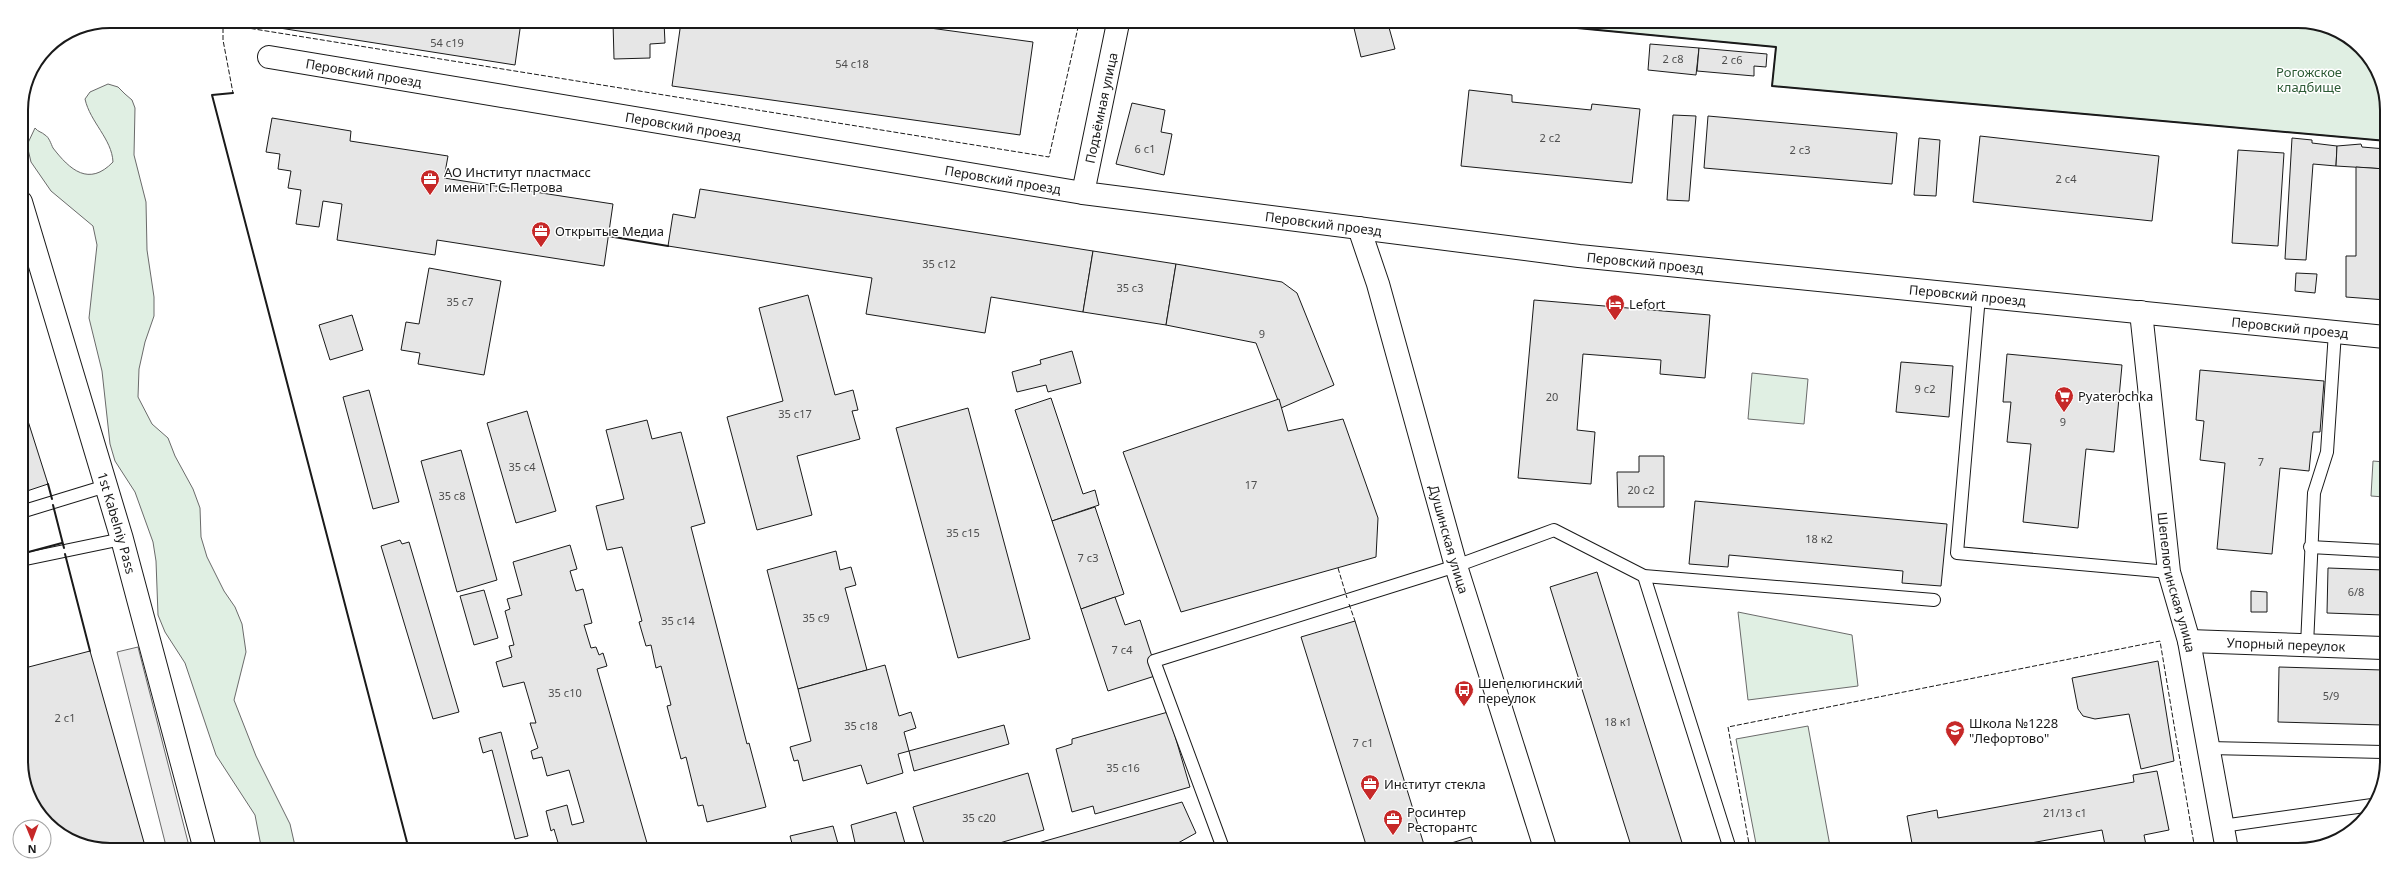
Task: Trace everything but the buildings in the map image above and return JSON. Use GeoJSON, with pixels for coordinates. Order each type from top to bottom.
{"type":"FeatureCollection","features":[{"type":"Feature","properties":{"kind":"street","name":"Подъёмная улица"},"geometry":{"type":"LineString","coordinates":[[1083,194],[1117,28]]}},
{"type":"Feature","properties":{"kind":"street","name":"Перовский проезд"},"geometry":{"type":"LineString","coordinates":[[269,57],[1083,194],[1579,256],[2380,336]]}},
{"type":"Feature","properties":{"kind":"street","name":"1st Kabelniy Pass"},"geometry":{"type":"LineString","coordinates":[[28,225],[122,539],[203,843]]}},
{"type":"Feature","properties":{"kind":"street","name":"Душинская улица"},"geometry":{"type":"LineString","coordinates":[[1359,228],[1378,284],[1456,566],[1543,843]]}},
{"type":"Feature","properties":{"kind":"street","name":"Шепелюгинская улица"},"geometry":{"type":"LineString","coordinates":[[2141,312],[2169,572],[2189,641],[2226,843]]}},
{"type":"Feature","properties":{"kind":"street","name":"Упорный переулок"},"geometry":{"type":"LineString","coordinates":[[2189,641],[2380,648]]}},
{"type":"Feature","properties":{"kind":"lane"},"geometry":{"type":"LineString","coordinates":[[1979,296],[1957,553],[2169,572]]}},
{"type":"Feature","properties":{"kind":"lane"},"geometry":{"type":"LineString","coordinates":[[2307,645],[2310,547],[2314,493],[2327,452],[2335,332]]}},
{"type":"Feature","properties":{"kind":"lane"},"geometry":{"type":"LineString","coordinates":[[28,510],[106,486]]}},
{"type":"Feature","properties":{"kind":"lane"},"geometry":{"type":"LineString","coordinates":[[1221,843],[1154,661],[1456,566],[1554,530],[1644,576],[1934,600]]}},
{"type":"Feature","properties":{"kind":"lane"},"geometry":{"type":"LineString","coordinates":[[28,559],[122,539]]}},
{"type":"Feature","properties":{"kind":"lane"},"geometry":{"type":"LineString","coordinates":[[2310,547],[2380,551]]}},
{"type":"Feature","properties":{"kind":"lane"},"geometry":{"type":"LineString","coordinates":[[1644,576],[1728,843]]}},
{"type":"Feature","properties":{"kind":"lane"},"geometry":{"type":"LineString","coordinates":[[2209,748],[2380,752]]}},
{"type":"Feature","properties":{"kind":"lane"},"geometry":{"type":"LineString","coordinates":[[2222,826],[2367,806]]}},
{"type":"Feature","properties":{"kind":"green space","name":"Рогожское кладбище"},"geometry":{"type":"Polygon","coordinates":[[[1577,28],[2309,29],[2325,32],[2344,42],[2356,52],[2369,69],[2374,78],[2380,104],[2380,140],[1772,86],[1776,47],[1577,28]]]}},
{"type":"Feature","properties":{"kind":"green space"},"geometry":{"type":"Polygon","coordinates":[[[108,84],[118,87],[132,100],[135,108],[134,155],[146,202],[147,250],[154,297],[154,316],[145,342],[139,369],[138,397],[152,424],[168,438],[175,456],[193,489],[200,508],[201,537],[207,557],[224,591],[235,607],[242,624],[246,652],[234,700],[256,756],[290,824],[294,843],[260,843],[255,815],[216,755],[185,663],[165,632],[158,615],[156,561],[153,542],[135,492],[115,461],[110,444],[102,371],[89,318],[97,245],[93,226],[51,191],[31,162],[28,143],[35,128],[48,137],[53,148],[66,163],[80,173],[96,173],[113,162],[109,146],[91,115],[85,99],[90,92],[108,84]]]}},
{"type":"Feature","properties":{"kind":"green space"},"geometry":{"type":"Polygon","coordinates":[[[1752,373],[1808,379],[1804,424],[1748,419],[1752,373]]]}},
{"type":"Feature","properties":{"kind":"green space"},"geometry":{"type":"Polygon","coordinates":[[[2373,461],[2380,462],[2380,497],[2371,496],[2373,461]]]}},
{"type":"Feature","properties":{"kind":"green space"},"geometry":{"type":"Polygon","coordinates":[[[1738,612],[1852,635],[1858,686],[1748,700],[1738,612]]]}},
{"type":"Feature","properties":{"kind":"green space"},"geometry":{"type":"Polygon","coordinates":[[[1808,726],[1829,843],[1756,843],[1736,739],[1808,726]]]}},
{"type":"Feature","properties":{"kind":"shaded area"},"geometry":{"type":"Polygon","coordinates":[[[138,647],[188,843],[165,843],[117,652],[138,647]]]}},
{"type":"Feature","properties":{"kind":"fence"},"geometry":{"type":"LineString","coordinates":[[223,28],[223,40],[233,93]]}},
{"type":"Feature","properties":{"kind":"fence"},"geometry":{"type":"LineString","coordinates":[[248,28],[1049,157],[1078,28]]}},
{"type":"Feature","properties":{"kind":"fence"},"geometry":{"type":"LineString","coordinates":[[1338,568],[1347,598]]}},
{"type":"Feature","properties":{"kind":"fence"},"geometry":{"type":"LineString","coordinates":[[1349,604],[1355,621]]}},
{"type":"Feature","properties":{"kind":"fence"},"geometry":{"type":"LineString","coordinates":[[1749,843],[1728,727],[2160,641],[2194,843]]}},
{"type":"Feature","properties":{"kind":"wall"},"geometry":{"type":"LineString","coordinates":[[1577,28],[1776,47],[1772,86],[2380,140]]}},
{"type":"Feature","properties":{"kind":"wall"},"geometry":{"type":"LineString","coordinates":[[233,93],[212,95],[407,843]]}},
{"type":"Feature","properties":{"kind":"wall"},"geometry":{"type":"LineString","coordinates":[[608,236],[668,246]]}},
{"type":"Feature","properties":{"kind":"wall"},"geometry":{"type":"LineString","coordinates":[[48,484],[52,499]]}},
{"type":"Feature","properties":{"kind":"wall"},"geometry":{"type":"LineString","coordinates":[[53,505],[64,548]]}},
{"type":"Feature","properties":{"kind":"wall"},"geometry":{"type":"LineString","coordinates":[[28,552],[62,543]]}},
{"type":"Feature","properties":{"kind":"wall"},"geometry":{"type":"LineString","coordinates":[[65,554],[90,651]]}},
{"type":"Feature","properties":{"kind":"place","name":"АО Институт пластмасс имени Г.С.Петрова"},"geometry":{"type":"Point","coordinates":[430,196]}},
{"type":"Feature","properties":{"kind":"place","name":"Открытые Медиа"},"geometry":{"type":"Point","coordinates":[541,248]}},
{"type":"Feature","properties":{"kind":"place","name":"Lefort"},"geometry":{"type":"Point","coordinates":[1615,321]}},
{"type":"Feature","properties":{"kind":"place","name":"Pyaterochka"},"geometry":{"type":"Point","coordinates":[2064,413]}},
{"type":"Feature","properties":{"kind":"place","name":"Шепелюгинский переулок"},"geometry":{"type":"Point","coordinates":[1464,707]}},
{"type":"Feature","properties":{"kind":"place","name":"Школа №1228 \"Лефортово\""},"geometry":{"type":"Point","coordinates":[1955,747]}},
{"type":"Feature","properties":{"kind":"place","name":"Институт стекла"},"geometry":{"type":"Point","coordinates":[1370,801]}},
{"type":"Feature","properties":{"kind":"place","name":"Росинтер Ресторантс"},"geometry":{"type":"Point","coordinates":[1393,836]}}]}
